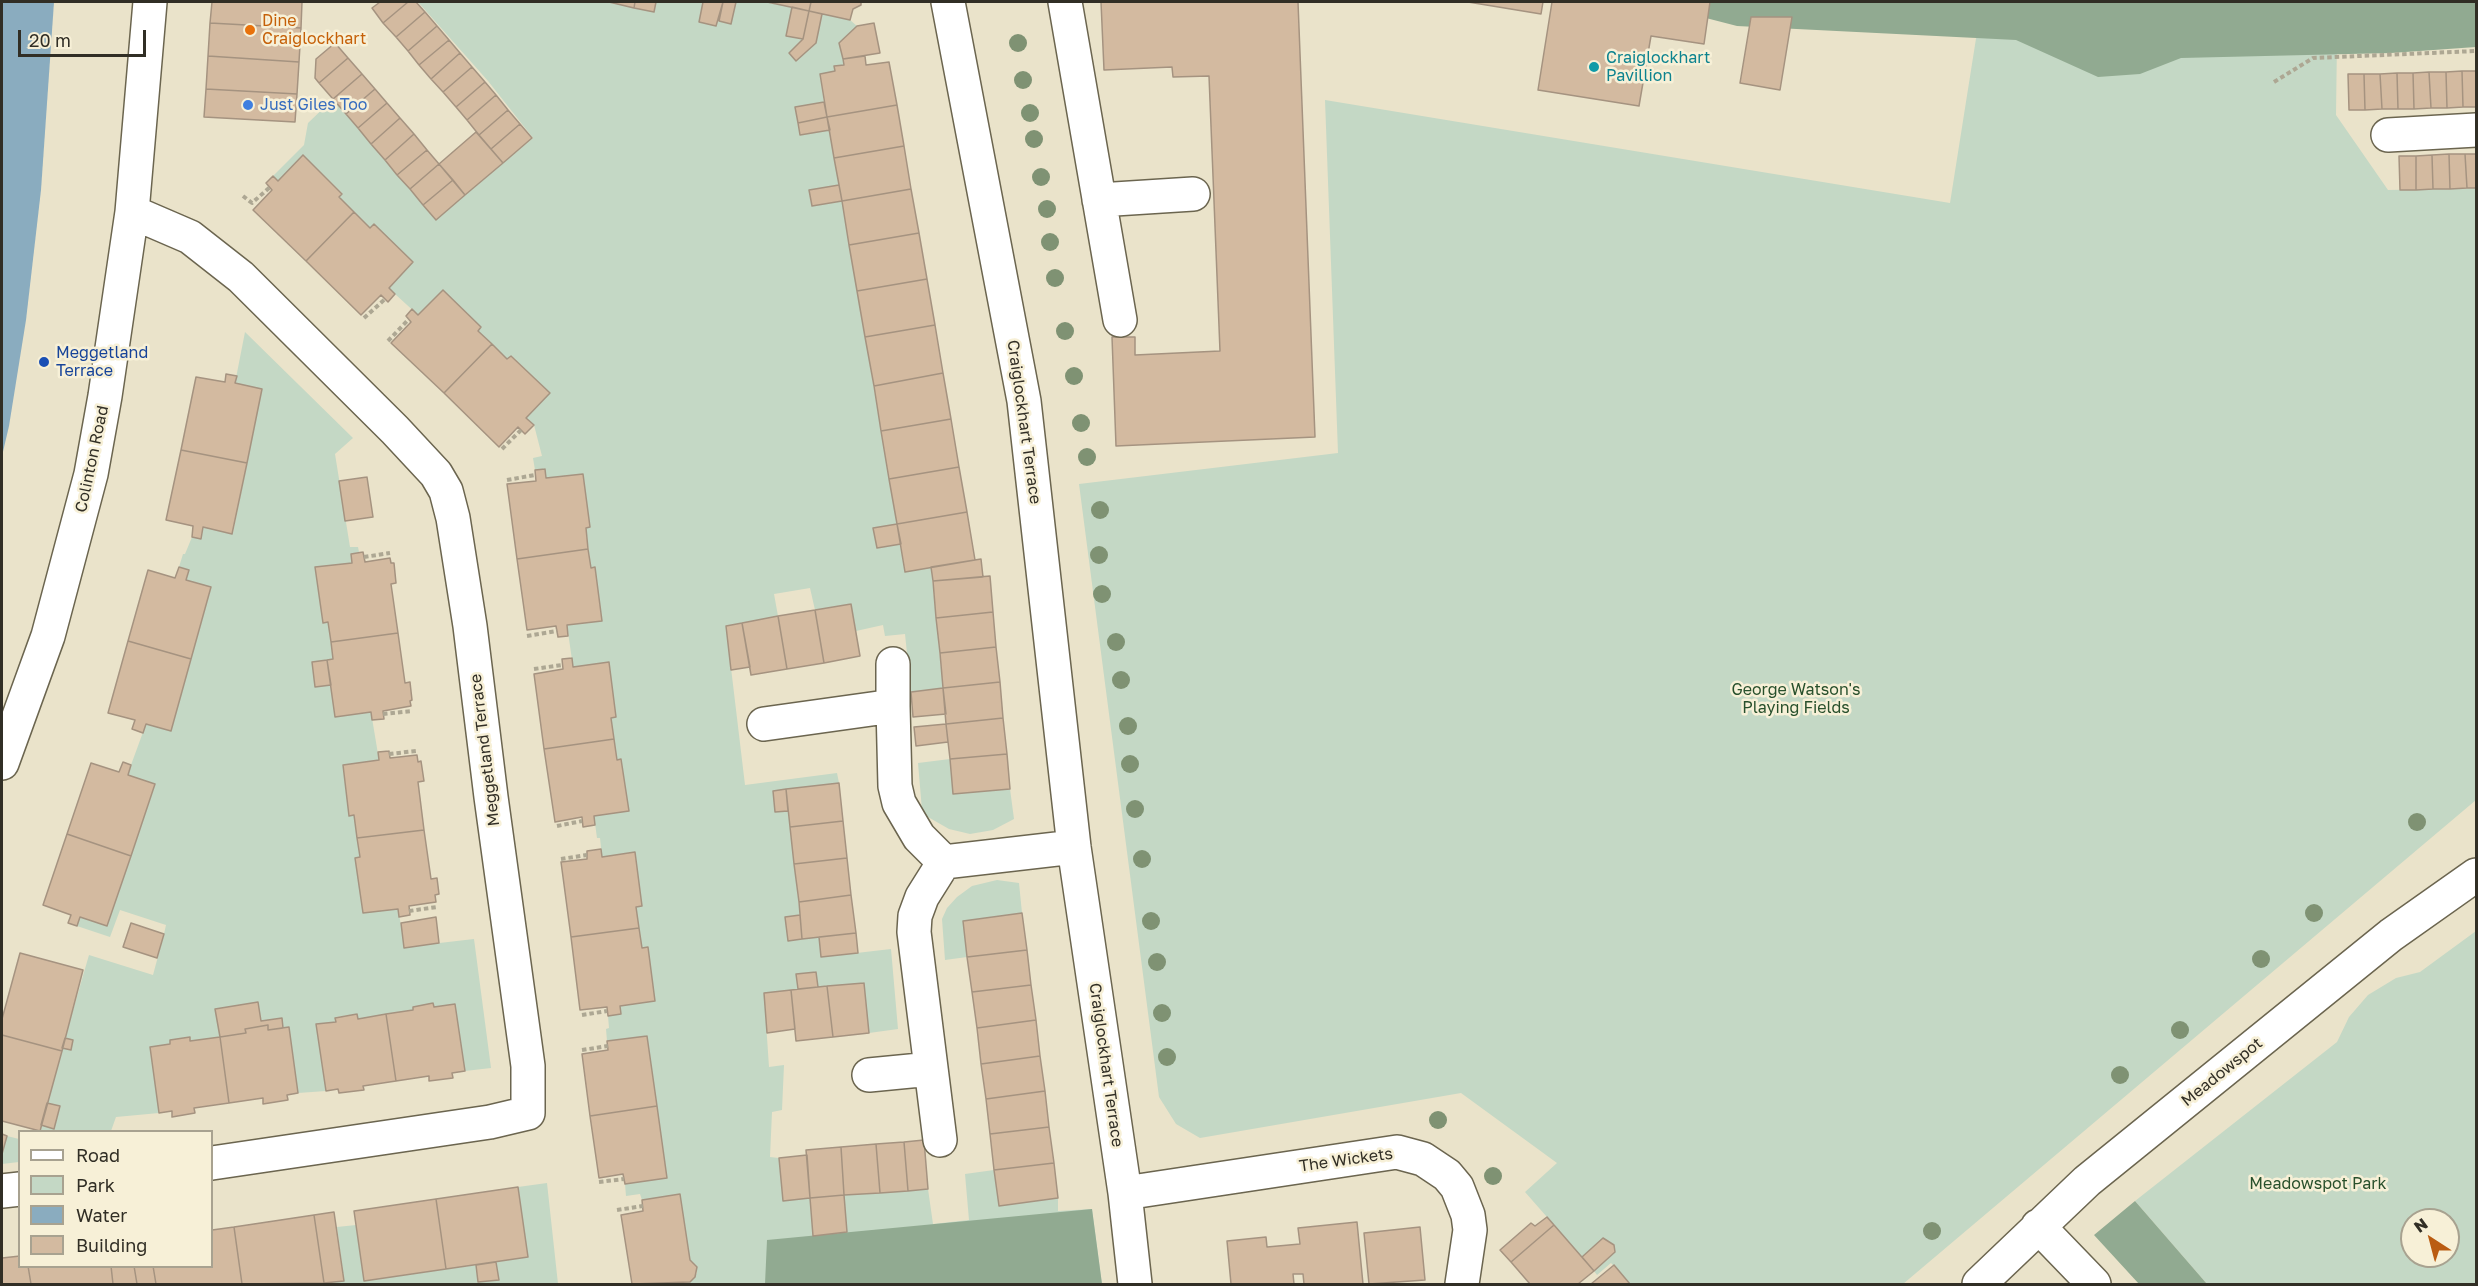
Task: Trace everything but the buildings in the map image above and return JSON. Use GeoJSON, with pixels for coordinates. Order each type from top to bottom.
{"type":"FeatureCollection","features":[{"type":"Feature","properties":{"kind":"street","name":"Colinton Road"},"geometry":{"type":"LineString","coordinates":[[2,763],[48,636],[91,474],[132,212],[150,2]]}},
{"type":"Feature","properties":{"kind":"street","name":"Craiglockhart Terrace"},"geometry":{"type":"LineString","coordinates":[[948,2],[1024,401],[1074,847],[1125,1193],[1135,1284]]}},
{"type":"Feature","properties":{"kind":"street"},"geometry":{"type":"LineString","coordinates":[[1065,2],[1120,320]]}},
{"type":"Feature","properties":{"kind":"street"},"geometry":{"type":"LineString","coordinates":[[2388,135],[2476,130]]}},
{"type":"Feature","properties":{"kind":"street"},"geometry":{"type":"LineString","coordinates":[[1099,200],[1194,194]]}},
{"type":"Feature","properties":{"kind":"street","name":"Meggetland Terrace"},"geometry":{"type":"LineString","coordinates":[[132,212],[190,237],[241,277],[395,430],[436,474],[446,491],[453,518],[470,626],[528,1066],[528,1113],[490,1122],[213,1163]]}},
{"type":"Feature","properties":{"kind":"street"},"geometry":{"type":"LineString","coordinates":[[893,664],[895,786],[899,803],[919,837],[944,862]]}},
{"type":"Feature","properties":{"kind":"street"},"geometry":{"type":"LineString","coordinates":[[764,724],[893,706]]}},
{"type":"Feature","properties":{"kind":"street"},"geometry":{"type":"LineString","coordinates":[[940,1140],[914,932],[915,916],[927,887],[944,862],[1074,847]]}},
{"type":"Feature","properties":{"kind":"street","name":"Meadowspot"},"geometry":{"type":"LineString","coordinates":[[1979,1284],[2087,1181],[2391,935],[2476,875]]}},
{"type":"Feature","properties":{"kind":"street"},"geometry":{"type":"LineString","coordinates":[[869,1075],[931,1069]]}},
{"type":"Feature","properties":{"kind":"street","name":"The Wickets"},"geometry":{"type":"LineString","coordinates":[[1125,1193],[1397,1152],[1406,1154],[1434,1165],[1452,1181],[1464,1200],[1470,1230],[1465,1283]]}},
{"type":"Feature","properties":{"kind":"street"},"geometry":{"type":"LineString","coordinates":[[2,1191],[18,1189]]}},
{"type":"Feature","properties":{"kind":"street"},"geometry":{"type":"LineString","coordinates":[[2038,1226],[2094,1284]]}},
{"type":"Feature","properties":{"kind":"path"},"geometry":{"type":"LineString","coordinates":[[2274,82],[2313,58],[2476,51]]}},
{"type":"Feature","properties":{"kind":"path"},"geometry":{"type":"LineString","coordinates":[[243,196],[252,203],[270,187]]}},
{"type":"Feature","properties":{"kind":"path"},"geometry":{"type":"LineString","coordinates":[[364,318],[385,299]]}},
{"type":"Feature","properties":{"kind":"path"},"geometry":{"type":"LineString","coordinates":[[388,341],[409,320]]}},
{"type":"Feature","properties":{"kind":"path"},"geometry":{"type":"LineString","coordinates":[[502,449],[521,430]]}},
{"type":"Feature","properties":{"kind":"path"},"geometry":{"type":"LineString","coordinates":[[507,480],[535,475]]}},
{"type":"Feature","properties":{"kind":"path"},"geometry":{"type":"LineString","coordinates":[[364,557],[390,553]]}},
{"type":"Feature","properties":{"kind":"path"},"geometry":{"type":"LineString","coordinates":[[527,636],[557,632]]}},
{"type":"Feature","properties":{"kind":"path"},"geometry":{"type":"LineString","coordinates":[[534,669],[562,665]]}},
{"type":"Feature","properties":{"kind":"path"},"geometry":{"type":"LineString","coordinates":[[383,714],[412,711]]}},
{"type":"Feature","properties":{"kind":"path"},"geometry":{"type":"LineString","coordinates":[[389,754],[416,751]]}},
{"type":"Feature","properties":{"kind":"path"},"geometry":{"type":"LineString","coordinates":[[557,826],[582,821]]}},
{"type":"Feature","properties":{"kind":"path"},"geometry":{"type":"LineString","coordinates":[[561,859],[587,855]]}},
{"type":"Feature","properties":{"kind":"path"},"geometry":{"type":"LineString","coordinates":[[410,911],[437,907]]}},
{"type":"Feature","properties":{"kind":"path"},"geometry":{"type":"LineString","coordinates":[[582,1016],[608,1011]]}},
{"type":"Feature","properties":{"kind":"path"},"geometry":{"type":"LineString","coordinates":[[582,1050],[608,1046]]}},
{"type":"Feature","properties":{"kind":"path"},"geometry":{"type":"LineString","coordinates":[[599,1182],[624,1179]]}},
{"type":"Feature","properties":{"kind":"path"},"geometry":{"type":"LineString","coordinates":[[617,1210],[643,1206]]}},
{"type":"Feature","properties":{"kind":"green space"},"geometry":{"type":"Polygon","coordinates":[[[418,2],[609,2],[653,12],[656,2],[704,2],[699,22],[716,26],[717,21],[731,24],[736,2],[764,2],[792,7],[786,35],[803,39],[789,53],[796,61],[816,43],[822,14],[850,20],[857,26],[839,43],[844,65],[835,66],[835,71],[820,74],[824,102],[795,108],[800,135],[830,130],[839,185],[809,191],[812,206],[842,201],[897,524],[874,528],[877,548],[901,544],[931,567],[943,688],[911,692],[905,634],[885,636],[883,625],[856,631],[851,604],[815,610],[810,588],[774,594],[778,616],[726,626],[745,785],[837,773],[839,783],[773,791],[775,812],[788,811],[800,915],[785,917],[788,940],[819,937],[822,957],[891,949],[898,1029],[869,1033],[864,983],[818,987],[816,972],[796,974],[798,989],[764,993],[769,1067],[784,1065],[782,1110],[772,1112],[770,1157],[779,1158],[783,1201],[810,1198],[814,1236],[847,1232],[844,1195],[928,1189],[933,1224],[969,1220],[965,1174],[994,1170],[999,1206],[1058,1198],[1058,1211],[1092,1209],[1102,1284],[668,1284],[690,1282],[697,1273],[696,1265],[690,1260],[680,1195],[642,1200],[640,1194],[626,1196],[625,1184],[667,1178],[647,1036],[607,1041],[608,1016],[620,1006],[655,1001],[642,948],[636,907],[642,905],[635,852],[602,857],[594,816],[629,811],[621,759],[617,760],[611,718],[616,717],[609,663],[573,667],[567,625],[602,620],[595,568],[591,568],[586,528],[590,527],[583,474],[546,478],[545,469],[535,470],[533,458],[542,456],[534,425],[526,418],[550,393],[512,356],[507,359],[478,331],[481,327],[443,290],[418,315],[395,294],[389,288],[413,262],[374,225],[370,228],[339,197],[342,193],[304,156],[278,181],[273,176],[304,145],[308,123],[333,99],[436,220],[533,138],[488,81],[418,2]]]}},
{"type":"Feature","properties":{"kind":"green space"},"geometry":{"type":"Polygon","coordinates":[[[1644,2],[2476,2],[2476,47],[2391,53],[2181,58],[2140,74],[2098,77],[2016,40],[1737,26],[1644,2]]]}},
{"type":"Feature","properties":{"kind":"green space","name":"George Watson's Playing Fields"},"geometry":{"type":"Polygon","coordinates":[[[1978,26],[2337,40],[2336,115],[2388,190],[2476,188],[2476,800],[1903,1284],[1630,1284],[1611,1263],[1597,1275],[1594,1271],[1615,1252],[1614,1245],[1603,1238],[1582,1257],[1525,1192],[1557,1163],[1461,1093],[1200,1138],[1176,1124],[1159,1097],[1079,484],[1338,453],[1325,100],[1950,203],[1978,26]]]}},
{"type":"Feature","properties":{"kind":"green space"},"geometry":{"type":"Polygon","coordinates":[[[245,332],[353,438],[335,454],[350,547],[358,547],[359,552],[351,554],[352,563],[315,568],[323,622],[328,622],[333,659],[312,663],[315,687],[331,685],[335,717],[371,712],[379,760],[343,766],[349,815],[354,815],[360,857],[355,858],[363,913],[398,909],[405,947],[474,939],[491,1068],[465,1071],[433,1003],[413,1007],[413,1010],[358,1019],[357,1014],[336,1017],[336,1022],[317,1024],[326,1091],[298,1093],[289,1027],[283,1028],[281,1018],[261,1021],[258,1002],[216,1009],[220,1037],[150,1047],[159,1113],[116,1117],[111,1130],[40,1130],[41,1125],[54,1129],[60,1107],[47,1103],[62,1048],[71,1049],[73,1040],[65,1038],[89,955],[153,975],[164,934],[166,925],[120,910],[110,937],[77,926],[80,917],[107,925],[155,785],[128,775],[131,765],[146,724],[171,730],[211,588],[186,580],[189,570],[179,567],[183,554],[192,537],[201,539],[203,527],[233,533],[262,389],[235,383],[245,332]]]}},
{"type":"Feature","properties":{"kind":"green space"},"geometry":{"type":"Polygon","coordinates":[[[950,759],[953,794],[1010,789],[1014,819],[993,830],[970,834],[949,829],[928,817],[922,810],[918,763],[950,759]]]}},
{"type":"Feature","properties":{"kind":"green space"},"geometry":{"type":"Polygon","coordinates":[[[997,880],[1019,883],[1022,913],[963,921],[967,957],[945,960],[942,919],[947,908],[972,886],[997,880]]]}},
{"type":"Feature","properties":{"kind":"green space","name":"Meadowspot Park"},"geometry":{"type":"Polygon","coordinates":[[[2476,931],[2476,1284],[2207,1284],[2135,1201],[2337,1042],[2349,1017],[2368,995],[2396,978],[2420,972],[2476,931]]]}},
{"type":"Feature","properties":{"kind":"green space"},"geometry":{"type":"Polygon","coordinates":[[[7,1136],[18,1139],[18,1162],[2,1164],[7,1136]]]}},
{"type":"Feature","properties":{"kind":"green space"},"geometry":{"type":"Polygon","coordinates":[[[547,1183],[558,1284],[316,1284],[344,1280],[337,1227],[356,1225],[364,1281],[476,1265],[478,1282],[499,1280],[496,1262],[528,1257],[518,1187],[547,1183]]]}},
{"type":"Feature","properties":{"kind":"green space"},"geometry":{"type":"Polygon","coordinates":[[[2135,1201],[2207,1284],[2139,1284],[2094,1235],[2135,1201]]]}},
{"type":"Feature","properties":{"kind":"green space"},"geometry":{"type":"Polygon","coordinates":[[[1092,1209],[1102,1284],[765,1284],[767,1240],[1092,1209]]]}},
{"type":"Feature","properties":{"kind":"water"},"geometry":{"type":"Polygon","coordinates":[[[2,2],[54,2],[41,190],[26,320],[2,456],[2,2]]]}},
{"type":"Feature","properties":{"kind":"place","name":"Dine Craiglockhart"},"geometry":{"type":"Point","coordinates":[250,30]}},
{"type":"Feature","properties":{"kind":"place","name":"Craiglockhart Pavillion"},"geometry":{"type":"Point","coordinates":[1594,67]}},
{"type":"Feature","properties":{"kind":"place","name":"Just Giles Too"},"geometry":{"type":"Point","coordinates":[248,105]}},
{"type":"Feature","properties":{"kind":"place","name":"Meggetland Terrace"},"geometry":{"type":"Point","coordinates":[44,362]}}]}
